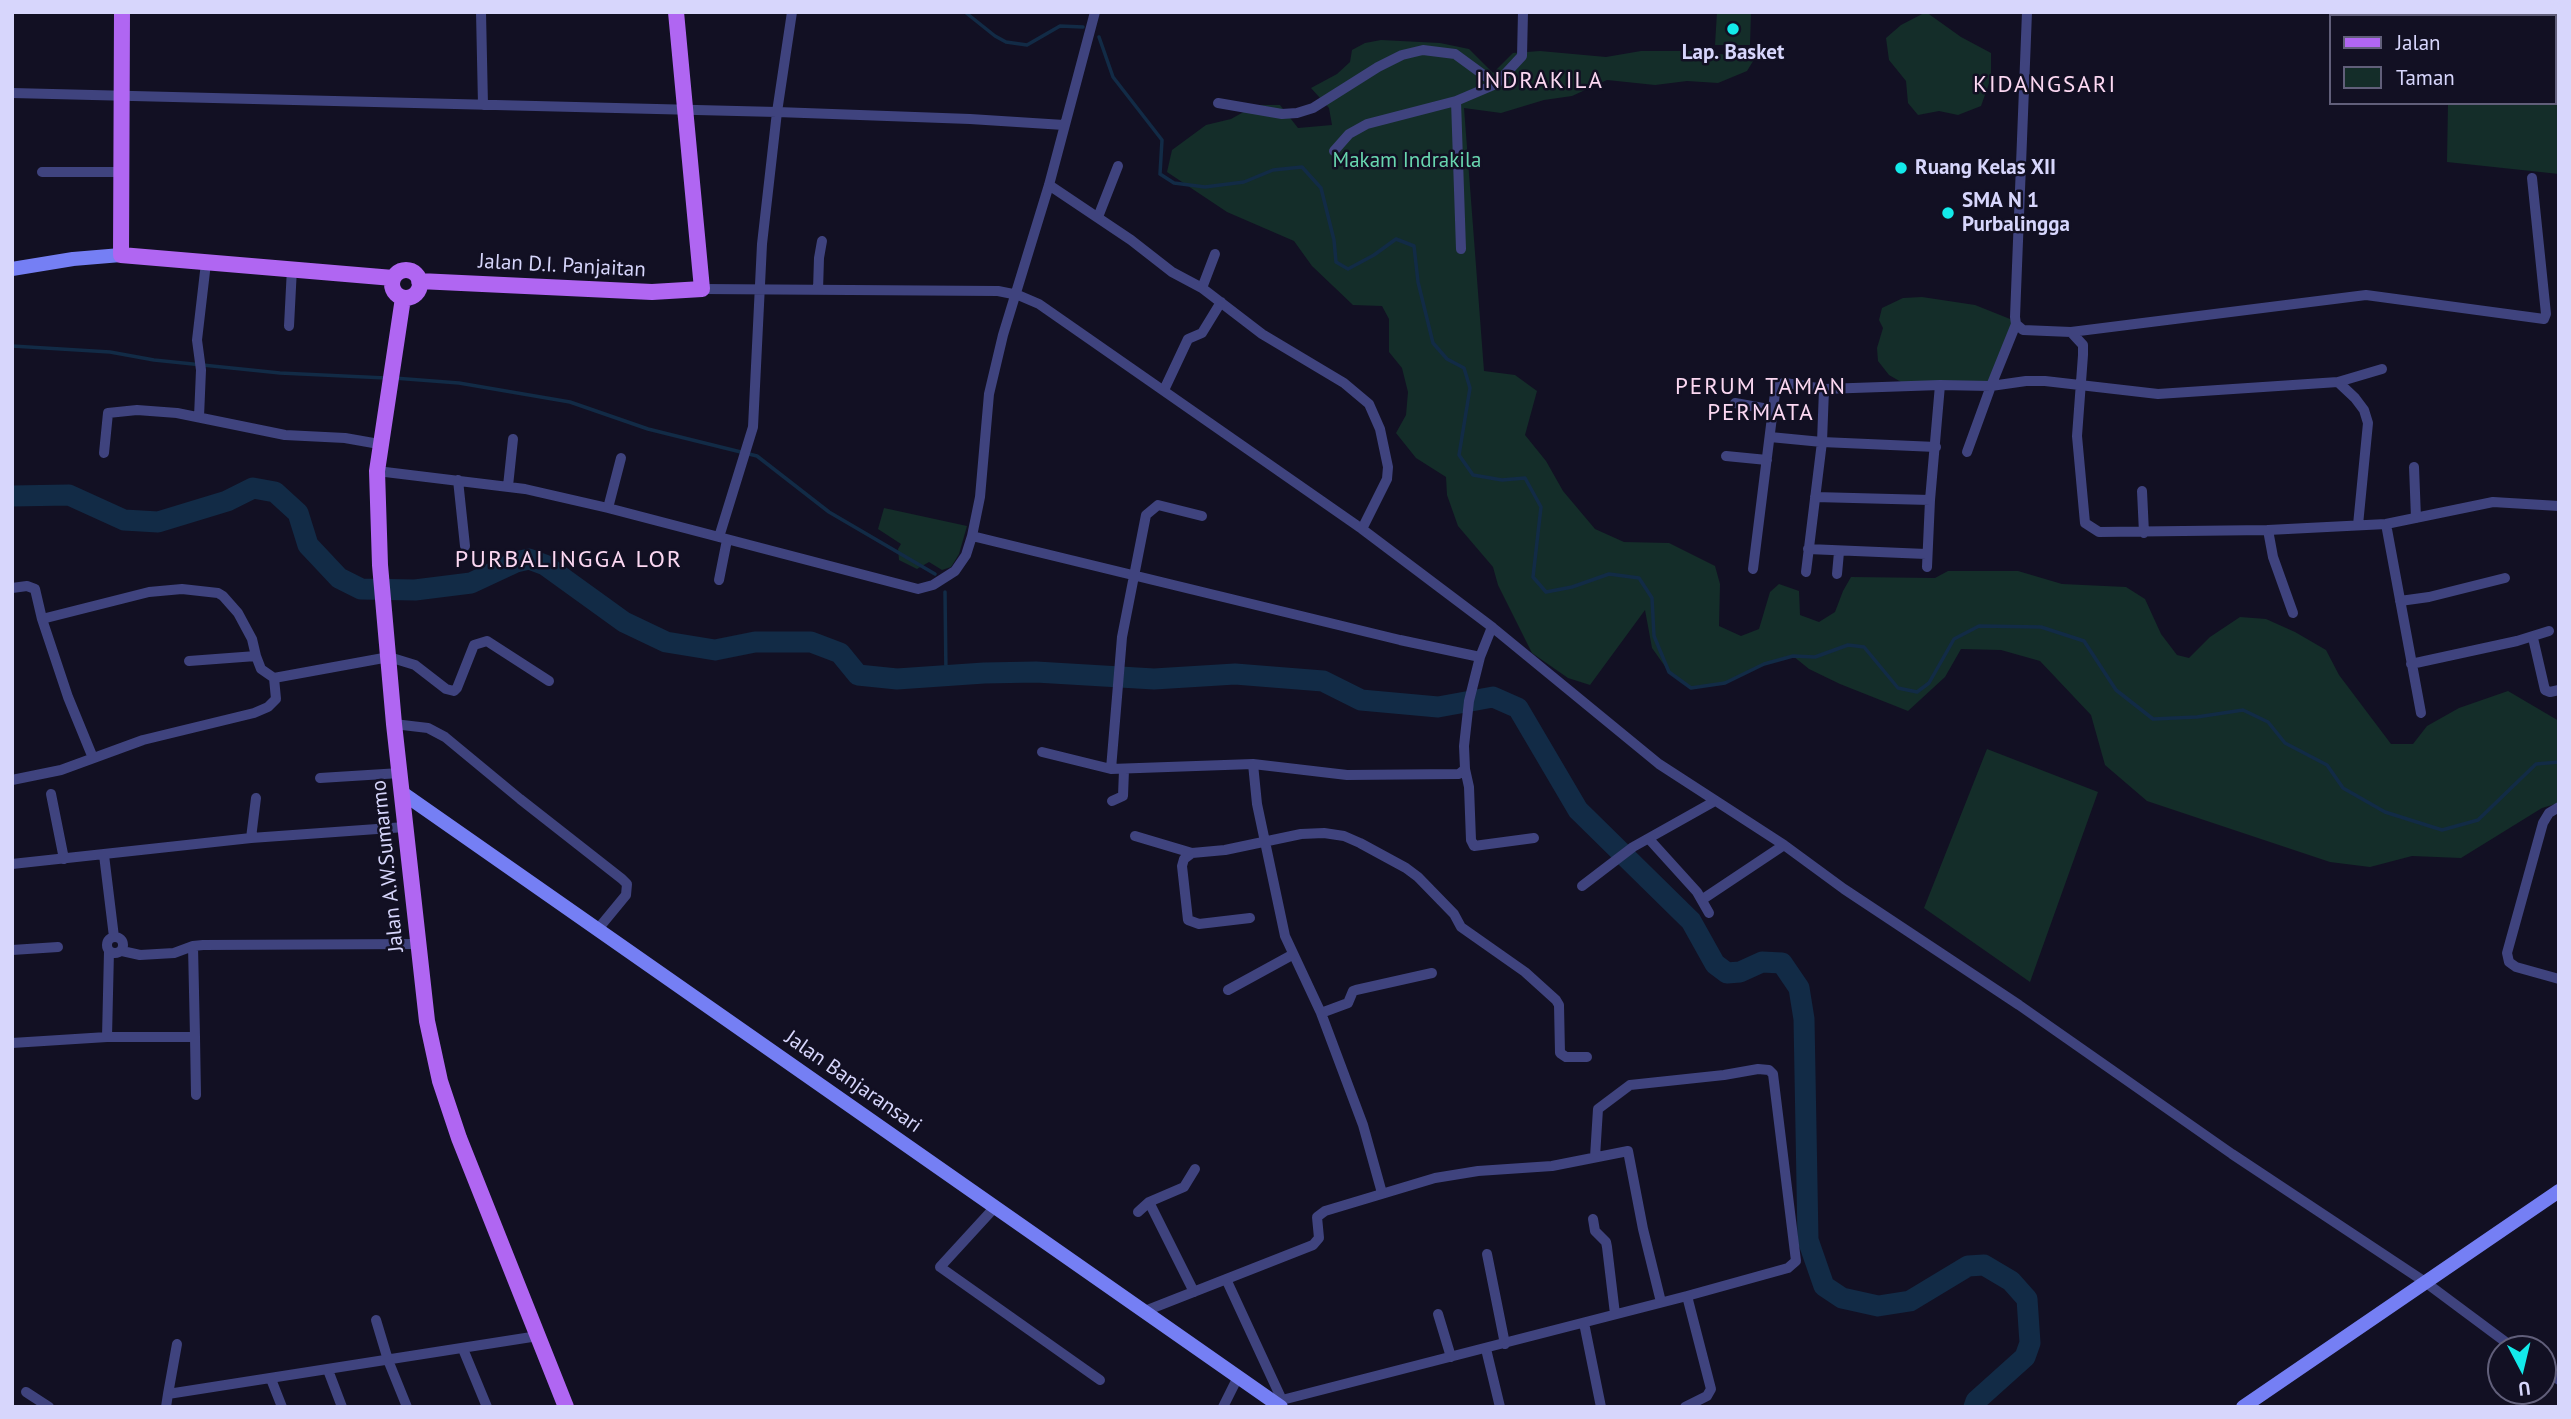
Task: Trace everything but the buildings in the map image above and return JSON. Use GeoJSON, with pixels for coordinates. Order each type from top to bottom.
{"type":"FeatureCollection","features":[{"type":"Feature","properties":{"kind":"main road"},"geometry":{"type":"LineString","coordinates":[[122,12],[121,255],[393,278],[405,270],[414,273],[419,281],[416,294],[403,298],[393,290],[393,278]]}},
{"type":"Feature","properties":{"kind":"main road"},"geometry":{"type":"LineString","coordinates":[[676,12],[702,289]]}},
{"type":"Feature","properties":{"kind":"main road","name":"Jalan D.I. Panjaitan"},"geometry":{"type":"LineString","coordinates":[[419,281],[652,292],[702,289]]}},
{"type":"Feature","properties":{"kind":"main road","name":"Jalan A.W.Sumarmo"},"geometry":{"type":"LineString","coordinates":[[403,298],[377,471],[380,565],[394,724],[426,1021],[440,1081],[459,1138],[566,1407]]}},
{"type":"Feature","properties":{"kind":"street"},"geometry":{"type":"LineString","coordinates":[[481,12],[483,105]]}},
{"type":"Feature","properties":{"kind":"street"},"geometry":{"type":"LineString","coordinates":[[719,580],[723,538],[746,452],[754,408],[758,290],[777,112],[792,12]]}},
{"type":"Feature","properties":{"kind":"street"},"geometry":{"type":"LineString","coordinates":[[377,471],[508,486],[608,508],[918,589],[929,587],[948,576],[961,564],[972,536],[980,498],[989,394],[1014,294],[1049,185],[1095,12]]}},
{"type":"Feature","properties":{"kind":"street"},"geometry":{"type":"LineString","coordinates":[[1334,151],[1349,134],[1367,124],[1456,101],[1496,83],[1522,56],[1523,12]]}},
{"type":"Feature","properties":{"kind":"street"},"geometry":{"type":"LineString","coordinates":[[1967,452],[2016,324],[2027,12]]}},
{"type":"Feature","properties":{"kind":"street"},"geometry":{"type":"LineString","coordinates":[[1218,103],[1282,114],[1297,113],[1313,108],[1402,55],[1423,50],[1455,54],[1496,83]]}},
{"type":"Feature","properties":{"kind":"street"},"geometry":{"type":"LineString","coordinates":[[12,93],[685,109],[1064,125]]}},
{"type":"Feature","properties":{"kind":"street"},"geometry":{"type":"LineString","coordinates":[[1456,101],[1461,249]]}},
{"type":"Feature","properties":{"kind":"street"},"geometry":{"type":"LineString","coordinates":[[1098,217],[1118,166]]}},
{"type":"Feature","properties":{"kind":"street"},"geometry":{"type":"LineString","coordinates":[[42,172],[121,172]]}},
{"type":"Feature","properties":{"kind":"street"},"geometry":{"type":"LineString","coordinates":[[2016,324],[2023,330],[2071,332],[2366,295],[2544,319],[2546,314],[2532,178]]}},
{"type":"Feature","properties":{"kind":"street"},"geometry":{"type":"LineString","coordinates":[[1049,185],[1098,217],[1172,272],[1202,288],[1262,334],[1344,383],[1363,398],[1373,410],[1383,439],[1388,467],[1387,480],[1362,529]]}},
{"type":"Feature","properties":{"kind":"street"},"geometry":{"type":"LineString","coordinates":[[818,290],[822,241]]}},
{"type":"Feature","properties":{"kind":"street"},"geometry":{"type":"LineString","coordinates":[[1202,288],[1215,254]]}},
{"type":"Feature","properties":{"kind":"street"},"geometry":{"type":"LineString","coordinates":[[12,269],[73,259],[121,255]]}},
{"type":"Feature","properties":{"kind":"street"},"geometry":{"type":"LineString","coordinates":[[199,417],[200,366],[197,340],[206,263]]}},
{"type":"Feature","properties":{"kind":"street"},"geometry":{"type":"LineString","coordinates":[[289,326],[292,268]]}},
{"type":"Feature","properties":{"kind":"street"},"geometry":{"type":"LineString","coordinates":[[702,289],[998,291],[1039,304],[1362,529],[1492,626],[1613,729],[1659,764],[1784,845],[1844,889],[2109,1066],[2243,1162],[2424,1282],[2496,1335]]}},
{"type":"Feature","properties":{"kind":"street"},"geometry":{"type":"LineString","coordinates":[[1164,390],[1188,339],[1202,333],[1220,302]]}},
{"type":"Feature","properties":{"kind":"street"},"geometry":{"type":"LineString","coordinates":[[2071,332],[2083,345],[2077,436],[2085,523],[2093,530],[2105,534],[2386,524],[2493,502],[2559,506]]}},
{"type":"Feature","properties":{"kind":"street"},"geometry":{"type":"LineString","coordinates":[[1753,569],[1774,410],[1774,388],[1777,384],[1824,389],[1991,386],[2035,381],[2158,394],[2338,382],[2382,369]]}},
{"type":"Feature","properties":{"kind":"street"},"geometry":{"type":"LineString","coordinates":[[2338,382],[2364,410],[2368,423],[2358,525]]}},
{"type":"Feature","properties":{"kind":"street"},"geometry":{"type":"LineString","coordinates":[[1927,567],[1940,385]]}},
{"type":"Feature","properties":{"kind":"street"},"geometry":{"type":"LineString","coordinates":[[1806,572],[1822,442],[1824,389]]}},
{"type":"Feature","properties":{"kind":"street"},"geometry":{"type":"LineString","coordinates":[[1735,403],[1774,410]]}},
{"type":"Feature","properties":{"kind":"street"},"geometry":{"type":"LineString","coordinates":[[104,453],[107,414],[111,411],[177,413],[285,435],[345,438],[379,444]]}},
{"type":"Feature","properties":{"kind":"street"},"geometry":{"type":"LineString","coordinates":[[1770,437],[1936,447]]}},
{"type":"Feature","properties":{"kind":"street"},"geometry":{"type":"LineString","coordinates":[[508,486],[513,439]]}},
{"type":"Feature","properties":{"kind":"street"},"geometry":{"type":"LineString","coordinates":[[1726,456],[1767,460]]}},
{"type":"Feature","properties":{"kind":"street"},"geometry":{"type":"LineString","coordinates":[[608,508],[621,458]]}},
{"type":"Feature","properties":{"kind":"street"},"geometry":{"type":"LineString","coordinates":[[2414,467],[2416,518]]}},
{"type":"Feature","properties":{"kind":"street"},"geometry":{"type":"LineString","coordinates":[[458,480],[465,546]]}},
{"type":"Feature","properties":{"kind":"street"},"geometry":{"type":"LineString","coordinates":[[2142,491],[2144,533]]}},
{"type":"Feature","properties":{"kind":"street"},"geometry":{"type":"LineString","coordinates":[[1815,497],[1930,500]]}},
{"type":"Feature","properties":{"kind":"street"},"geometry":{"type":"LineString","coordinates":[[1111,769],[1122,637],[1149,511],[1158,505],[1202,516]]}},
{"type":"Feature","properties":{"kind":"street"},"geometry":{"type":"LineString","coordinates":[[2386,524],[2421,713]]}},
{"type":"Feature","properties":{"kind":"street"},"geometry":{"type":"LineString","coordinates":[[2268,530],[2273,557],[2293,612]]}},
{"type":"Feature","properties":{"kind":"street"},"geometry":{"type":"LineString","coordinates":[[972,536],[1480,657]]}},
{"type":"Feature","properties":{"kind":"street"},"geometry":{"type":"LineString","coordinates":[[1808,549],[1927,554]]}},
{"type":"Feature","properties":{"kind":"street"},"geometry":{"type":"LineString","coordinates":[[1837,574],[1839,552]]}},
{"type":"Feature","properties":{"kind":"street"},"geometry":{"type":"LineString","coordinates":[[2400,601],[2429,597],[2504,578]]}},
{"type":"Feature","properties":{"kind":"street"},"geometry":{"type":"LineString","coordinates":[[12,588],[27,586],[35,589],[68,697],[93,758]]}},
{"type":"Feature","properties":{"kind":"street"},"geometry":{"type":"LineString","coordinates":[[42,619],[149,592],[212,592],[223,596],[238,613],[252,639],[261,669],[274,678],[389,657],[415,665],[446,689],[454,691],[474,645],[487,641],[549,681]]}},
{"type":"Feature","properties":{"kind":"street"},"geometry":{"type":"LineString","coordinates":[[1492,626],[1480,657],[1469,701],[1464,746],[1471,840],[1474,846],[1534,838]]}},
{"type":"Feature","properties":{"kind":"street"},"geometry":{"type":"LineString","coordinates":[[2411,664],[2533,638],[2549,631]]}},
{"type":"Feature","properties":{"kind":"street"},"geometry":{"type":"LineString","coordinates":[[2533,638],[2545,690],[2559,690]]}},
{"type":"Feature","properties":{"kind":"street"},"geometry":{"type":"LineString","coordinates":[[189,661],[256,656]]}},
{"type":"Feature","properties":{"kind":"street"},"geometry":{"type":"LineString","coordinates":[[12,780],[61,769],[143,740],[238,718],[268,707],[276,699],[274,678]]}},
{"type":"Feature","properties":{"kind":"street"},"geometry":{"type":"LineString","coordinates":[[394,724],[428,728],[445,737],[627,884],[626,895],[598,929]]}},
{"type":"Feature","properties":{"kind":"street"},"geometry":{"type":"LineString","coordinates":[[1042,752],[1124,770],[1253,764],[1347,775],[1453,775],[1465,769]]}},
{"type":"Feature","properties":{"kind":"street"},"geometry":{"type":"LineString","coordinates":[[1253,764],[1257,804],[1279,918],[1292,955],[1321,1013],[1363,1125],[1382,1193]]}},
{"type":"Feature","properties":{"kind":"street"},"geometry":{"type":"LineString","coordinates":[[1112,801],[1123,796],[1124,770]]}},
{"type":"Feature","properties":{"kind":"street"},"geometry":{"type":"LineString","coordinates":[[320,778],[400,773]]}},
{"type":"Feature","properties":{"kind":"street","name":"Jalan Banjaransari"},"geometry":{"type":"LineString","coordinates":[[401,792],[1238,1377],[1280,1403]]}},
{"type":"Feature","properties":{"kind":"street"},"geometry":{"type":"LineString","coordinates":[[51,794],[64,859]]}},
{"type":"Feature","properties":{"kind":"street"},"geometry":{"type":"LineString","coordinates":[[251,838],[256,798]]}},
{"type":"Feature","properties":{"kind":"street"},"geometry":{"type":"LineString","coordinates":[[1582,887],[1633,847],[1716,801]]}},
{"type":"Feature","properties":{"kind":"street"},"geometry":{"type":"LineString","coordinates":[[2559,807],[2549,813],[2543,823],[2508,957],[2509,962],[2516,967],[2559,979]]}},
{"type":"Feature","properties":{"kind":"street"},"geometry":{"type":"LineString","coordinates":[[12,864],[251,838],[405,827]]}},
{"type":"Feature","properties":{"kind":"street"},"geometry":{"type":"LineString","coordinates":[[1135,836],[1192,853],[1225,850],[1301,834],[1344,836],[1406,868],[1430,888],[1454,914],[1461,928],[1525,972],[1556,1000],[1559,1005],[1560,1053],[1566,1057],[1587,1058]]}},
{"type":"Feature","properties":{"kind":"street"},"geometry":{"type":"LineString","coordinates":[[1649,839],[1703,899],[1709,913]]}},
{"type":"Feature","properties":{"kind":"street"},"geometry":{"type":"LineString","coordinates":[[1703,899],[1784,845]]}},
{"type":"Feature","properties":{"kind":"street"},"geometry":{"type":"LineString","coordinates":[[1192,853],[1184,859],[1182,866],[1188,920],[1199,924],[1251,918]]}},
{"type":"Feature","properties":{"kind":"street"},"geometry":{"type":"LineString","coordinates":[[104,855],[114,937]]}},
{"type":"Feature","properties":{"kind":"street"},"geometry":{"type":"LineString","coordinates":[[107,1037],[108,940],[114,937],[122,939],[122,951]]}},
{"type":"Feature","properties":{"kind":"street"},"geometry":{"type":"LineString","coordinates":[[109,951],[140,955],[174,953],[193,946],[417,944]]}},
{"type":"Feature","properties":{"kind":"street"},"geometry":{"type":"LineString","coordinates":[[193,946],[196,1095]]}},
{"type":"Feature","properties":{"kind":"street"},"geometry":{"type":"LineString","coordinates":[[12,950],[58,947]]}},
{"type":"Feature","properties":{"kind":"street"},"geometry":{"type":"LineString","coordinates":[[1228,990],[1292,955]]}},
{"type":"Feature","properties":{"kind":"street"},"geometry":{"type":"LineString","coordinates":[[1321,1013],[1348,1003],[1353,991],[1432,973]]}},
{"type":"Feature","properties":{"kind":"street"},"geometry":{"type":"LineString","coordinates":[[12,1043],[107,1037],[195,1037]]}},
{"type":"Feature","properties":{"kind":"street"},"geometry":{"type":"LineString","coordinates":[[1226,1279],[1280,1403],[1687,1296],[1788,1268],[1796,1261],[1773,1074],[1764,1068],[1630,1085],[1598,1109],[1595,1157]]}},
{"type":"Feature","properties":{"kind":"street"},"geometry":{"type":"LineString","coordinates":[[1145,1311],[1313,1245],[1319,1238],[1317,1217],[1320,1213],[1382,1193],[1460,1174],[1552,1166],[1628,1151],[1661,1302]]}},
{"type":"Feature","properties":{"kind":"street"},"geometry":{"type":"LineString","coordinates":[[1138,1212],[1149,1202],[1184,1187],[1195,1169]]}},
{"type":"Feature","properties":{"kind":"street"},"geometry":{"type":"LineString","coordinates":[[2243,1407],[2559,1191]]}},
{"type":"Feature","properties":{"kind":"street"},"geometry":{"type":"LineString","coordinates":[[1149,1202],[1194,1292]]}},
{"type":"Feature","properties":{"kind":"street"},"geometry":{"type":"LineString","coordinates":[[995,1207],[940,1267],[1100,1380]]}},
{"type":"Feature","properties":{"kind":"street"},"geometry":{"type":"LineString","coordinates":[[1593,1219],[1595,1231],[1606,1242],[1615,1314]]}},
{"type":"Feature","properties":{"kind":"street"},"geometry":{"type":"LineString","coordinates":[[1487,1254],[1505,1344]]}},
{"type":"Feature","properties":{"kind":"street"},"geometry":{"type":"LineString","coordinates":[[1685,1407],[1707,1396],[1712,1389],[1687,1296]]}},
{"type":"Feature","properties":{"kind":"street"},"geometry":{"type":"LineString","coordinates":[[1438,1314],[1451,1357]]}},
{"type":"Feature","properties":{"kind":"street"},"geometry":{"type":"LineString","coordinates":[[376,1320],[388,1360],[407,1407]]}},
{"type":"Feature","properties":{"kind":"street"},"geometry":{"type":"LineString","coordinates":[[1584,1323],[1601,1407]]}},
{"type":"Feature","properties":{"kind":"street"},"geometry":{"type":"LineString","coordinates":[[169,1394],[538,1336]]}},
{"type":"Feature","properties":{"kind":"street"},"geometry":{"type":"LineString","coordinates":[[166,1407],[177,1344]]}},
{"type":"Feature","properties":{"kind":"street"},"geometry":{"type":"LineString","coordinates":[[463,1349],[486,1407]]}},
{"type":"Feature","properties":{"kind":"street"},"geometry":{"type":"LineString","coordinates":[[1486,1349],[1500,1407]]}},
{"type":"Feature","properties":{"kind":"street"},"geometry":{"type":"LineString","coordinates":[[328,1370],[342,1407]]}},
{"type":"Feature","properties":{"kind":"street"},"geometry":{"type":"LineString","coordinates":[[1223,1407],[1238,1377]]}},
{"type":"Feature","properties":{"kind":"street"},"geometry":{"type":"LineString","coordinates":[[271,1379],[282,1407]]}},
{"type":"Feature","properties":{"kind":"street"},"geometry":{"type":"LineString","coordinates":[[26,1392],[49,1407]]}},
{"type":"Feature","properties":{"kind":"green space","name":"Lap. Basket"},"geometry":{"type":"Polygon","coordinates":[[[1717,12],[1751,12],[1750,45],[1715,45],[1717,12]]]}},
{"type":"Feature","properties":{"kind":"green space"},"geometry":{"type":"Polygon","coordinates":[[[1926,12],[1961,37],[1991,53],[1991,78],[1981,106],[1958,115],[1939,111],[1918,115],[1908,103],[1906,81],[1889,60],[1886,38],[1901,25],[1926,12]]]}},
{"type":"Feature","properties":{"kind":"green space"},"geometry":{"type":"Polygon","coordinates":[[[2559,12],[2559,174],[2447,162],[2448,105],[2557,105],[2557,14],[2449,14],[2559,12]]]}},
{"type":"Feature","properties":{"kind":"green space","name":"Makam Indrakila"},"geometry":{"type":"Polygon","coordinates":[[[1381,40],[1440,43],[1469,49],[1493,73],[1513,53],[1540,51],[1606,57],[1641,51],[1693,51],[1755,58],[1747,71],[1718,83],[1687,81],[1655,85],[1607,80],[1572,96],[1544,100],[1501,113],[1464,108],[1484,371],[1515,375],[1537,391],[1525,435],[1546,461],[1563,491],[1595,529],[1624,542],[1669,543],[1715,566],[1720,584],[1719,626],[1741,636],[1759,629],[1770,592],[1779,584],[1799,591],[1800,615],[1819,622],[1835,612],[1851,577],[1935,578],[1948,571],[2018,571],[2062,584],[2126,587],[2145,599],[2161,634],[2177,655],[2189,658],[2210,637],[2240,617],[2266,619],[2326,650],[2339,675],[2391,744],[2413,744],[2427,726],[2459,708],[2508,691],[2559,721],[2559,803],[2542,808],[2461,858],[2412,856],[2370,867],[2330,862],[2147,801],[2105,765],[2091,715],[2040,661],[2001,650],[1961,649],[1945,677],[1908,711],[1840,684],[1809,669],[1793,656],[1764,664],[1725,683],[1691,688],[1669,672],[1652,648],[1645,610],[1590,685],[1568,678],[1532,653],[1498,585],[1493,567],[1458,526],[1447,495],[1446,477],[1416,458],[1396,433],[1406,415],[1408,392],[1402,368],[1389,352],[1389,319],[1382,306],[1353,305],[1312,266],[1294,241],[1227,212],[1167,172],[1172,150],[1206,125],[1231,119],[1256,105],[1280,105],[1298,128],[1332,125],[1329,108],[1311,88],[1337,74],[1350,62],[1352,50],[1365,43],[1381,40]]]}},
{"type":"Feature","properties":{"kind":"green space"},"geometry":{"type":"Polygon","coordinates":[[[1922,297],[1975,305],[2015,321],[1991,386],[1908,386],[1889,375],[1878,361],[1877,348],[1883,328],[1879,320],[1882,308],[1903,298],[1922,297]]]}},
{"type":"Feature","properties":{"kind":"green space"},"geometry":{"type":"Polygon","coordinates":[[[884,508],[967,526],[959,554],[951,567],[942,570],[929,562],[917,569],[899,560],[898,549],[901,544],[878,529],[884,508]]]}},
{"type":"Feature","properties":{"kind":"green space"},"geometry":{"type":"Polygon","coordinates":[[[1987,749],[2098,792],[2030,982],[1924,908],[1987,749]]]}},
{"type":"Feature","properties":{"kind":"waterway"},"geometry":{"type":"LineString","coordinates":[[965,12],[1006,42],[1027,45],[1060,26],[1083,27]]}},
{"type":"Feature","properties":{"kind":"waterway"},"geometry":{"type":"LineString","coordinates":[[1099,37],[1113,77],[1162,140],[1160,174],[1174,183],[1205,187],[1244,182],[1273,170],[1302,167],[1321,188],[1334,240],[1336,262],[1348,269],[1396,239],[1414,246],[1418,282],[1433,343],[1447,359],[1464,368],[1470,388],[1459,455],[1473,475],[1502,480],[1525,478],[1541,507],[1533,577],[1546,592],[1572,587],[1609,574],[1639,578],[1652,598],[1654,636],[1669,672],[1691,688],[1725,683],[1764,664],[1793,656],[1815,657],[1848,645],[1864,647],[1898,688],[1917,692],[1929,683],[1954,639],[1979,626],[2041,627],[2084,641],[2116,690],[2153,719],[2197,717],[2243,710],[2268,722],[2285,743],[2327,765],[2343,788],[2385,812],[2442,830],[2478,820],[2536,764],[2559,762]]}},
{"type":"Feature","properties":{"kind":"waterway"},"geometry":{"type":"LineString","coordinates":[[12,346],[110,352],[154,360],[280,373],[386,378]]}},
{"type":"Feature","properties":{"kind":"waterway"},"geometry":{"type":"LineString","coordinates":[[394,378],[459,383],[570,402],[648,429],[757,456],[829,512],[935,574]]}},
{"type":"Feature","properties":{"kind":"waterway"},"geometry":{"type":"LineString","coordinates":[[12,496],[69,495],[124,520],[158,522],[227,501],[253,488],[275,492],[298,513],[308,545],[339,578],[361,589],[415,590],[471,583],[516,562],[529,559],[545,565],[624,622],[666,642],[715,650],[755,642],[811,642],[840,653],[858,675],[897,679],[1036,672],[1154,679],[1235,674],[1323,681],[1361,700],[1438,707],[1493,697],[1518,708],[1578,810],[1691,921],[1715,964],[1727,973],[1740,972],[1762,962],[1782,963],[1799,988],[1804,1019],[1808,1240],[1824,1286],[1842,1298],[1878,1306],[1910,1301],[1968,1266],[1984,1265],[2011,1281],[2027,1299],[2030,1343],[2025,1357],[1976,1401],[1974,1407]]}},
{"type":"Feature","properties":{"kind":"waterway"},"geometry":{"type":"LineString","coordinates":[[945,592],[946,675]]}},
{"type":"Feature","properties":{"kind":"place","name":"Lap. Basket"},"geometry":{"type":"Point","coordinates":[1733,29]}},
{"type":"Feature","properties":{"kind":"place","name":"Ruang Kelas XII"},"geometry":{"type":"Point","coordinates":[1901,168]}},
{"type":"Feature","properties":{"kind":"place","name":"SMA N 1 Purbalingga"},"geometry":{"type":"Point","coordinates":[1948,213]}},
{"type":"Feature","properties":{"kind":"district","name":"INDRAKILA"},"geometry":{"type":"Point","coordinates":[1540,81]}},
{"type":"Feature","properties":{"kind":"district","name":"KIDANGSARI"},"geometry":{"type":"Point","coordinates":[2045,85]}},
{"type":"Feature","properties":{"kind":"district","name":"PERUM TAMAN PERMATA"},"geometry":{"type":"Point","coordinates":[1761,400]}},
{"type":"Feature","properties":{"kind":"district","name":"PURBALINGGA LOR"},"geometry":{"type":"Point","coordinates":[569,560]}}]}
